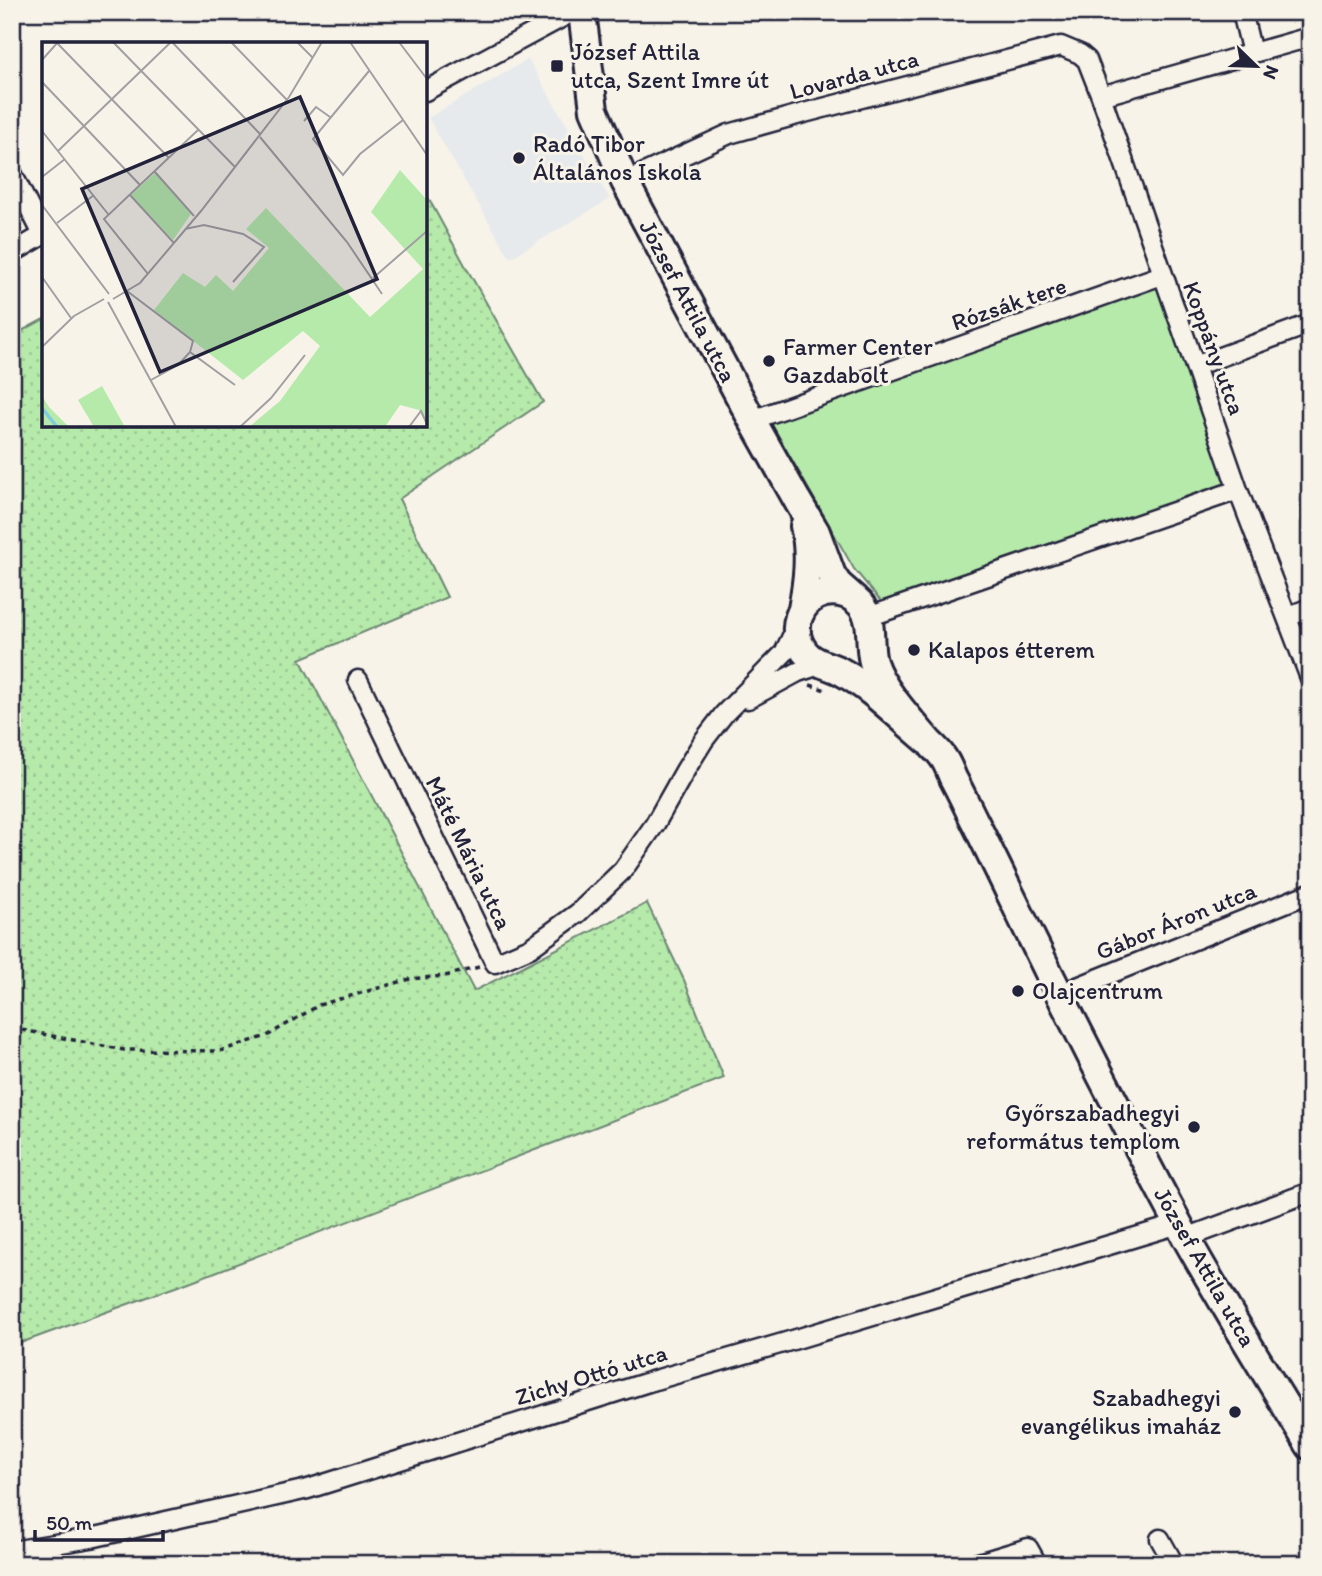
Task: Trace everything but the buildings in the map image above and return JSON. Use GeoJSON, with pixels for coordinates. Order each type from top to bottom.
{"type":"FeatureCollection","features":[{"type":"Feature","properties":{"kind":"street"},"geometry":{"type":"LineString","coordinates":[[427,90],[572,12]]}},
{"type":"Feature","properties":{"kind":"street","name":"József Attila utca"},"geometry":{"type":"LineString","coordinates":[[582,12],[594,110],[625,182],[796,500]]}},
{"type":"Feature","properties":{"kind":"street"},"geometry":{"type":"LineString","coordinates":[[1242,12],[1252,53]]}},
{"type":"Feature","properties":{"kind":"street"},"geometry":{"type":"LineString","coordinates":[[1101,96],[1310,37]]}},
{"type":"Feature","properties":{"kind":"street","name":"Lovarda utca"},"geometry":{"type":"LineString","coordinates":[[625,182],[729,134],[1061,46]]}},
{"type":"Feature","properties":{"kind":"street","name":"Koppány utca"},"geometry":{"type":"LineString","coordinates":[[1061,46],[1087,60],[1238,490],[1310,678]]}},
{"type":"Feature","properties":{"kind":"street"},"geometry":{"type":"LineString","coordinates":[[12,173],[42,234]]}},
{"type":"Feature","properties":{"kind":"street"},"geometry":{"type":"LineString","coordinates":[[12,253],[42,237]]}},
{"type":"Feature","properties":{"kind":"street","name":"Rózsák tere"},"geometry":{"type":"LineString","coordinates":[[752,420],[1162,275]]}},
{"type":"Feature","properties":{"kind":"street"},"geometry":{"type":"LineString","coordinates":[[1195,366],[1310,324]]}},
{"type":"Feature","properties":{"kind":"street"},"geometry":{"type":"LineString","coordinates":[[864,616],[1238,490]]}},
{"type":"Feature","properties":{"kind":"street"},"geometry":{"type":"LineString","coordinates":[[796,500],[816,532],[832,575],[864,616],[867,643],[855,659],[826,665]]}},
{"type":"Feature","properties":{"kind":"street"},"geometry":{"type":"LineString","coordinates":[[796,500],[805,533],[808,558],[807,582],[799,619]]}},
{"type":"Feature","properties":{"kind":"street"},"geometry":{"type":"LineString","coordinates":[[799,619],[809,602],[822,594],[834,592],[846,595],[864,616]]}},
{"type":"Feature","properties":{"kind":"street"},"geometry":{"type":"LineString","coordinates":[[1287,617],[1310,608]]}},
{"type":"Feature","properties":{"kind":"street","name":"József Attila utca"},"geometry":{"type":"LineString","coordinates":[[864,616],[872,661],[880,677],[934,748]]}},
{"type":"Feature","properties":{"kind":"street","name":"József Attila utca"},"geometry":{"type":"LineString","coordinates":[[799,619],[798,640],[812,659],[843,672],[942,755],[1159,1188],[1310,1446]]}},
{"type":"Feature","properties":{"kind":"street","name":"Máté Mária utca"},"geometry":{"type":"LineString","coordinates":[[358,680],[495,963],[530,948],[578,914],[623,870],[724,714],[784,653],[799,619]]}},
{"type":"Feature","properties":{"kind":"street","name":"Máté Mária utca"},"geometry":{"type":"LineString","coordinates":[[724,714],[785,679],[826,665]]}},
{"type":"Feature","properties":{"kind":"street","name":"Gábor Áron utca"},"geometry":{"type":"LineString","coordinates":[[1060,994],[1310,893]]}},
{"type":"Feature","properties":{"kind":"street","name":"Zichy Ottó utca"},"geometry":{"type":"LineString","coordinates":[[16,1555],[308,1489],[655,1380],[1183,1231],[1310,1192]]}},
{"type":"Feature","properties":{"kind":"street"},"geometry":{"type":"LineString","coordinates":[[1160,1539],[1174,1564]]}},
{"type":"Feature","properties":{"kind":"street"},"geometry":{"type":"LineString","coordinates":[[975,1564],[1028,1548],[1037,1564]]}},
{"type":"Feature","properties":{"kind":"path"},"geometry":{"type":"LineString","coordinates":[[12,1028],[124,1050],[220,1051],[267,1036],[319,1005],[410,979],[445,976],[495,963]]}},
{"type":"Feature","properties":{"kind":"shaded area","name":"Radó Tibor Általános Iskola"},"geometry":{"type":"Polygon","coordinates":[[[528,59],[610,199],[510,258],[428,118],[528,59]]]}},
{"type":"Feature","properties":{"kind":"green space"},"geometry":{"type":"Polygon","coordinates":[[[427,196],[543,402],[399,499],[447,597],[300,659],[474,991],[647,903],[684,980],[724,1078],[189,1282],[12,1346],[12,336],[42,320],[42,427],[427,427],[427,196]]]}},
{"type":"Feature","properties":{"kind":"green space"},"geometry":{"type":"Polygon","coordinates":[[[1158,285],[1229,486],[883,604],[854,569],[771,423],[1158,285]]]}},
{"type":"Feature","properties":{"kind":"place","name":"József Attila utca, Szent Imre út"},"geometry":{"type":"Point","coordinates":[557,66]}},
{"type":"Feature","properties":{"kind":"place","name":"Radó Tibor Általános Iskola"},"geometry":{"type":"Point","coordinates":[519,158]}},
{"type":"Feature","properties":{"kind":"place","name":"Farmer Center Gazdabolt"},"geometry":{"type":"Point","coordinates":[769,361]}},
{"type":"Feature","properties":{"kind":"place","name":"Kalapos étterem"},"geometry":{"type":"Point","coordinates":[914,650]}},
{"type":"Feature","properties":{"kind":"place","name":"Olajcentrum"},"geometry":{"type":"Point","coordinates":[1018,991]}},
{"type":"Feature","properties":{"kind":"place","name":"Győrszabadhegyi református templom"},"geometry":{"type":"Point","coordinates":[1194,1127]}},
{"type":"Feature","properties":{"kind":"place","name":"Szabadhegyi evangélikus imaház"},"geometry":{"type":"Point","coordinates":[1235,1412]}}]}
